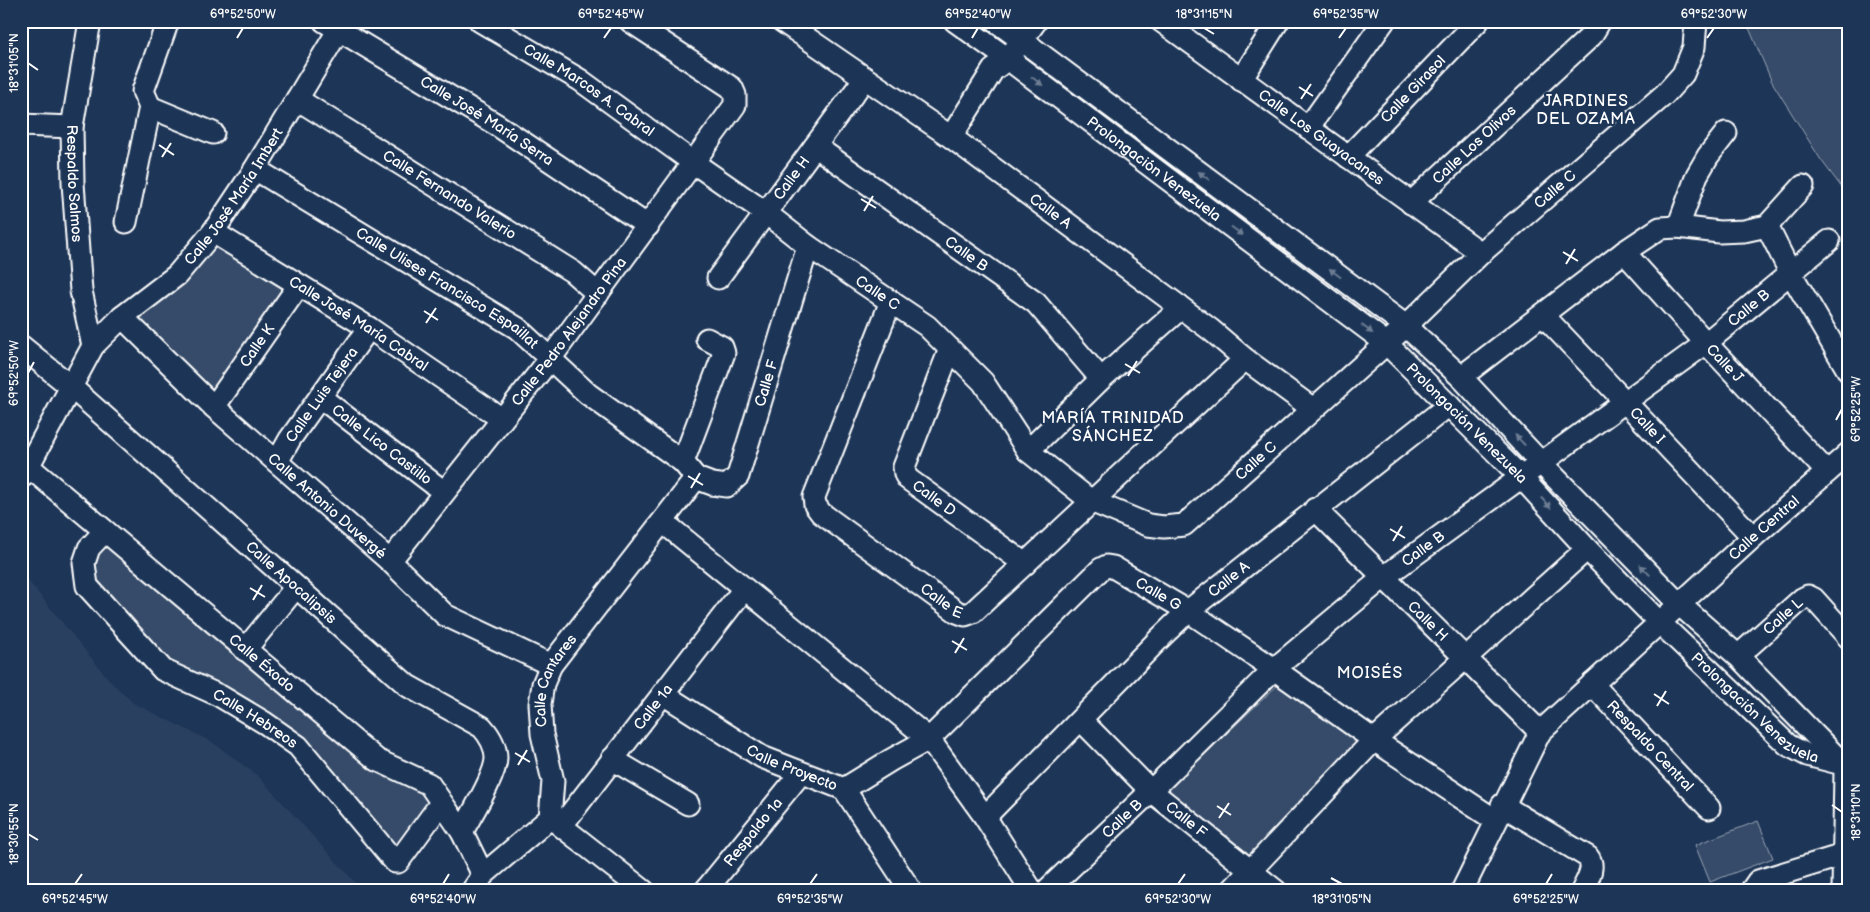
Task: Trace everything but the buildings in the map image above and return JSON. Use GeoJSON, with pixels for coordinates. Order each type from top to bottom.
{"type":"FeatureCollection","features":[{"type":"Feature","properties":{"kind":"street","name":"Respaldo Salmos"},"geometry":{"type":"LineString","coordinates":[[90,21],[72,127],[73,183],[81,291],[93,346]]}},
{"type":"Feature","properties":{"kind":"street"},"geometry":{"type":"LineString","coordinates":[[126,222],[150,107],[143,91],[168,21]]}},
{"type":"Feature","properties":{"kind":"street","name":"Calle Marcos A. Cabral"},"geometry":{"type":"LineString","coordinates":[[480,21],[580,80],[766,213]]}},
{"type":"Feature","properties":{"kind":"street","name":"Calle Pedro Alejandro Pina"},"geometry":{"type":"LineString","coordinates":[[390,561],[550,359],[735,105],[735,95],[732,88],[630,21]]}},
{"type":"Feature","properties":{"kind":"street","name":"Calle A"},"geometry":{"type":"LineString","coordinates":[[782,21],[951,137],[1314,409]]}},
{"type":"Feature","properties":{"kind":"street","name":"Prolongación Venezuela"},"geometry":{"type":"LineString","coordinates":[[955,21],[998,58],[1386,344],[1521,477],[1660,622],[1788,745],[1807,755],[1846,757]]}},
{"type":"Feature","properties":{"kind":"street"},"geometry":{"type":"LineString","coordinates":[[998,58],[1022,40],[1036,21]]}},
{"type":"Feature","properties":{"kind":"street"},"geometry":{"type":"LineString","coordinates":[[1241,80],[1278,21]]}},
{"type":"Feature","properties":{"kind":"street"},"geometry":{"type":"LineString","coordinates":[[1308,128],[1384,21]]}},
{"type":"Feature","properties":{"kind":"street","name":"Calle Girasol"},"geometry":{"type":"LineString","coordinates":[[1348,157],[1478,21]]}},
{"type":"Feature","properties":{"kind":"street","name":"Calle Los Olivos"},"geometry":{"type":"LineString","coordinates":[[1411,203],[1592,36],[1600,21]]}},
{"type":"Feature","properties":{"kind":"street","name":"Calle C"},"geometry":{"type":"LineString","coordinates":[[766,213],[808,246],[928,326],[983,382],[1028,451],[1091,502],[1148,526],[1184,525],[1406,326],[1481,253],[1665,94],[1683,74],[1694,47],[1696,21]]}},
{"type":"Feature","properties":{"kind":"street","name":"Calle Los Guayacanes"},"geometry":{"type":"LineString","coordinates":[[1163,22],[1481,253]]}},
{"type":"Feature","properties":{"kind":"street"},"geometry":{"type":"LineString","coordinates":[[951,137],[998,58],[1004,23]]}},
{"type":"Feature","properties":{"kind":"street","name":"Prolongación Venezuela"},"geometry":{"type":"LineString","coordinates":[[1004,23],[1022,40],[1406,326],[1461,377],[1540,462],[1679,604],[1738,656],[1846,757]]}},
{"type":"Feature","properties":{"kind":"street","name":"Calle José María Imbert"},"geometry":{"type":"LineString","coordinates":[[23,468],[93,346],[122,317],[177,275],[213,232],[255,169],[297,99],[335,24]]}},
{"type":"Feature","properties":{"kind":"street","name":"Calle José María Serra"},"geometry":{"type":"LineString","coordinates":[[335,24],[497,126],[648,226]]}},
{"type":"Feature","properties":{"kind":"street","name":"Calle H"},"geometry":{"type":"LineString","coordinates":[[718,278],[865,78]]}},
{"type":"Feature","properties":{"kind":"street","name":"Calle Fernando Valerio"},"geometry":{"type":"LineString","coordinates":[[297,99],[573,272],[598,294]]}},
{"type":"Feature","properties":{"kind":"street"},"geometry":{"type":"LineString","coordinates":[[150,107],[213,133]]}},
{"type":"Feature","properties":{"kind":"street"},"geometry":{"type":"LineString","coordinates":[[21,125],[72,127]]}},
{"type":"Feature","properties":{"kind":"street"},"geometry":{"type":"LineString","coordinates":[[1678,226],[1697,175],[1708,156],[1726,134]]}},
{"type":"Feature","properties":{"kind":"street","name":"Calle B"},"geometry":{"type":"LineString","coordinates":[[815,146],[1036,303],[1102,379]]}},
{"type":"Feature","properties":{"kind":"street","name":"Calle Ulises Francisco Espaillat"},"geometry":{"type":"LineString","coordinates":[[255,169],[517,328],[588,394],[690,470]]}},
{"type":"Feature","properties":{"kind":"street"},"geometry":{"type":"LineString","coordinates":[[1461,377],[1624,252],[1660,228],[1678,226],[1719,232],[1744,231],[1767,226],[1803,186]]}},
{"type":"Feature","properties":{"kind":"street"},"geometry":{"type":"LineString","coordinates":[[1767,226],[1790,272],[1849,372]]}},
{"type":"Feature","properties":{"kind":"street","name":"Calle José María Cabral"},"geometry":{"type":"LineString","coordinates":[[213,232],[369,328],[502,418]]}},
{"type":"Feature","properties":{"kind":"street","name":"Calle B"},"geometry":{"type":"LineString","coordinates":[[1046,891],[1152,791],[1274,669],[1384,577],[1706,343],[1829,241]]}},
{"type":"Feature","properties":{"kind":"street","name":"Calle F"},"geometry":{"type":"LineString","coordinates":[[690,470],[712,484],[728,486],[738,476],[808,246]]}},
{"type":"Feature","properties":{"kind":"street","name":"Calle J"},"geometry":{"type":"LineString","coordinates":[[1624,252],[1826,472]]}},
{"type":"Feature","properties":{"kind":"street","name":"Calle K"},"geometry":{"type":"LineString","coordinates":[[214,407],[299,285]]}},
{"type":"Feature","properties":{"kind":"street","name":"Calle E"},"geometry":{"type":"LineString","coordinates":[[891,301],[814,497],[815,505],[821,513],[957,612],[965,615],[973,612],[1245,358]]}},
{"type":"Feature","properties":{"kind":"street"},"geometry":{"type":"LineString","coordinates":[[1028,451],[1102,379],[1181,308]]}},
{"type":"Feature","properties":{"kind":"street","name":"Calle I"},"geometry":{"type":"LineString","coordinates":[[1543,315],[1754,537]]}},
{"type":"Feature","properties":{"kind":"street","name":"Calle Antonio Duvergé"},"geometry":{"type":"LineString","coordinates":[[122,317],[214,407],[390,561],[445,615],[552,665]]}},
{"type":"Feature","properties":{"kind":"street","name":"Calle Luis Tejera"},"geometry":{"type":"LineString","coordinates":[[277,462],[290,439],[369,328]]}},
{"type":"Feature","properties":{"kind":"street","name":"Calle Cantares"},"geometry":{"type":"LineString","coordinates":[[556,821],[553,781],[542,734],[540,704],[543,684],[552,665],[663,522],[690,470],[724,352],[722,347],[707,339]]}},
{"type":"Feature","properties":{"kind":"street","name":"Calle Apocalipsis"},"geometry":{"type":"LineString","coordinates":[[21,346],[70,386],[408,686],[482,728],[491,737],[496,757],[494,770],[462,832]]}},
{"type":"Feature","properties":{"kind":"street","name":"Calle D"},"geometry":{"type":"LineString","coordinates":[[950,349],[904,467],[905,474],[908,479],[1025,564]]}},
{"type":"Feature","properties":{"kind":"street","name":"Calle Lico Castillo"},"geometry":{"type":"LineString","coordinates":[[320,397],[444,492]]}},
{"type":"Feature","properties":{"kind":"street","name":"Calle A"},"geometry":{"type":"LineString","coordinates":[[984,817],[1188,611],[1315,509],[1450,405]]}},
{"type":"Feature","properties":{"kind":"street","name":"Calle Central"},"geometry":{"type":"LineString","coordinates":[[1462,891],[1540,732],[1679,604],[1849,453]]}},
{"type":"Feature","properties":{"kind":"street","name":"Calle Éxodo"},"geometry":{"type":"LineString","coordinates":[[23,468],[105,531],[376,760],[428,784],[462,832],[478,883]]}},
{"type":"Feature","properties":{"kind":"street","name":"Calle H"},"geometry":{"type":"LineString","coordinates":[[1315,509],[1540,732]]}},
{"type":"Feature","properties":{"kind":"street"},"geometry":{"type":"LineString","coordinates":[[663,522],[929,739],[984,817],[1024,888]]}},
{"type":"Feature","properties":{"kind":"street","name":"Calle Hebreos"},"geometry":{"type":"LineString","coordinates":[[105,531],[89,548],[84,563],[87,586],[163,670],[220,696],[265,723],[298,746],[395,862],[398,862],[441,803]]}},
{"type":"Feature","properties":{"kind":"street"},"geometry":{"type":"LineString","coordinates":[[1232,891],[1374,740],[1588,549]]}},
{"type":"Feature","properties":{"kind":"street","name":"Calle G"},"geometry":{"type":"LineString","coordinates":[[844,789],[929,739],[1107,566],[1113,567],[1188,611],[1374,740],[1499,813],[1588,857],[1592,862],[1592,867],[1582,891]]}},
{"type":"Feature","properties":{"kind":"street"},"geometry":{"type":"LineString","coordinates":[[245,650],[296,588]]}},
{"type":"Feature","properties":{"kind":"street","name":"Calle 1a"},"geometry":{"type":"LineString","coordinates":[[556,821],[612,759],[744,589]]}},
{"type":"Feature","properties":{"kind":"street","name":"Calle L"},"geometry":{"type":"LineString","coordinates":[[1738,656],[1802,599],[1808,596],[1814,599],[1849,638]]}},
{"type":"Feature","properties":{"kind":"street","name":"Respaldo Central"},"geometry":{"type":"LineString","coordinates":[[1592,684],[1709,808]]}},
{"type":"Feature","properties":{"kind":"street","name":"Calle Proyecto"},"geometry":{"type":"LineString","coordinates":[[663,694],[762,757],[844,789],[911,891]]}},
{"type":"Feature","properties":{"kind":"street","name":"Calle F"},"geometry":{"type":"LineString","coordinates":[[1081,720],[1152,791],[1276,891]]}},
{"type":"Feature","properties":{"kind":"street"},"geometry":{"type":"LineString","coordinates":[[1843,891],[1846,757]]}},
{"type":"Feature","properties":{"kind":"street"},"geometry":{"type":"LineString","coordinates":[[612,759],[688,804]]}},
{"type":"Feature","properties":{"kind":"street","name":"Respaldo 1a"},"geometry":{"type":"LineString","coordinates":[[705,891],[801,773]]}},
{"type":"Feature","properties":{"kind":"street"},"geometry":{"type":"LineString","coordinates":[[478,883],[556,821],[644,891]]}},
{"type":"Feature","properties":{"kind":"street"},"geometry":{"type":"LineString","coordinates":[[1751,891],[1758,881],[1843,855]]}},
{"type":"Feature","properties":{"kind":"shaded area"},"geometry":{"type":"Polygon","coordinates":[[[1746,21],[1849,21],[1849,197],[1821,160],[1772,82],[1746,21]]]}},
{"type":"Feature","properties":{"kind":"shaded area"},"geometry":{"type":"Polygon","coordinates":[[[220,240],[294,287],[214,401],[133,325],[184,281],[220,240]]]}},
{"type":"Feature","properties":{"kind":"shaded area"},"geometry":{"type":"Polygon","coordinates":[[[106,535],[426,786],[438,803],[397,862],[300,744],[165,667],[90,584],[92,549],[106,535]]]}},
{"type":"Feature","properties":{"kind":"shaded area"},"geometry":{"type":"Polygon","coordinates":[[[21,572],[111,682],[133,703],[212,742],[258,776],[363,891],[21,891],[21,572]]]}},
{"type":"Feature","properties":{"kind":"shaded area"},"geometry":{"type":"Polygon","coordinates":[[[1282,681],[1377,750],[1256,869],[1160,797],[1282,681]]]}},
{"type":"Feature","properties":{"kind":"shaded area"},"geometry":{"type":"Polygon","coordinates":[[[1758,821],[1773,858],[1710,882],[1695,845],[1758,821]]]}},
{"type":"Feature","properties":{"kind":"district","name":"JARDINES DEL OZAMA"},"geometry":{"type":"Point","coordinates":[1586,110]}},
{"type":"Feature","properties":{"kind":"district","name":"MARÍA TRINIDAD SÁNCHEZ"},"geometry":{"type":"Point","coordinates":[1113,427]}},
{"type":"Feature","properties":{"kind":"district","name":"MOISÉS"},"geometry":{"type":"Point","coordinates":[1370,673]}}]}
